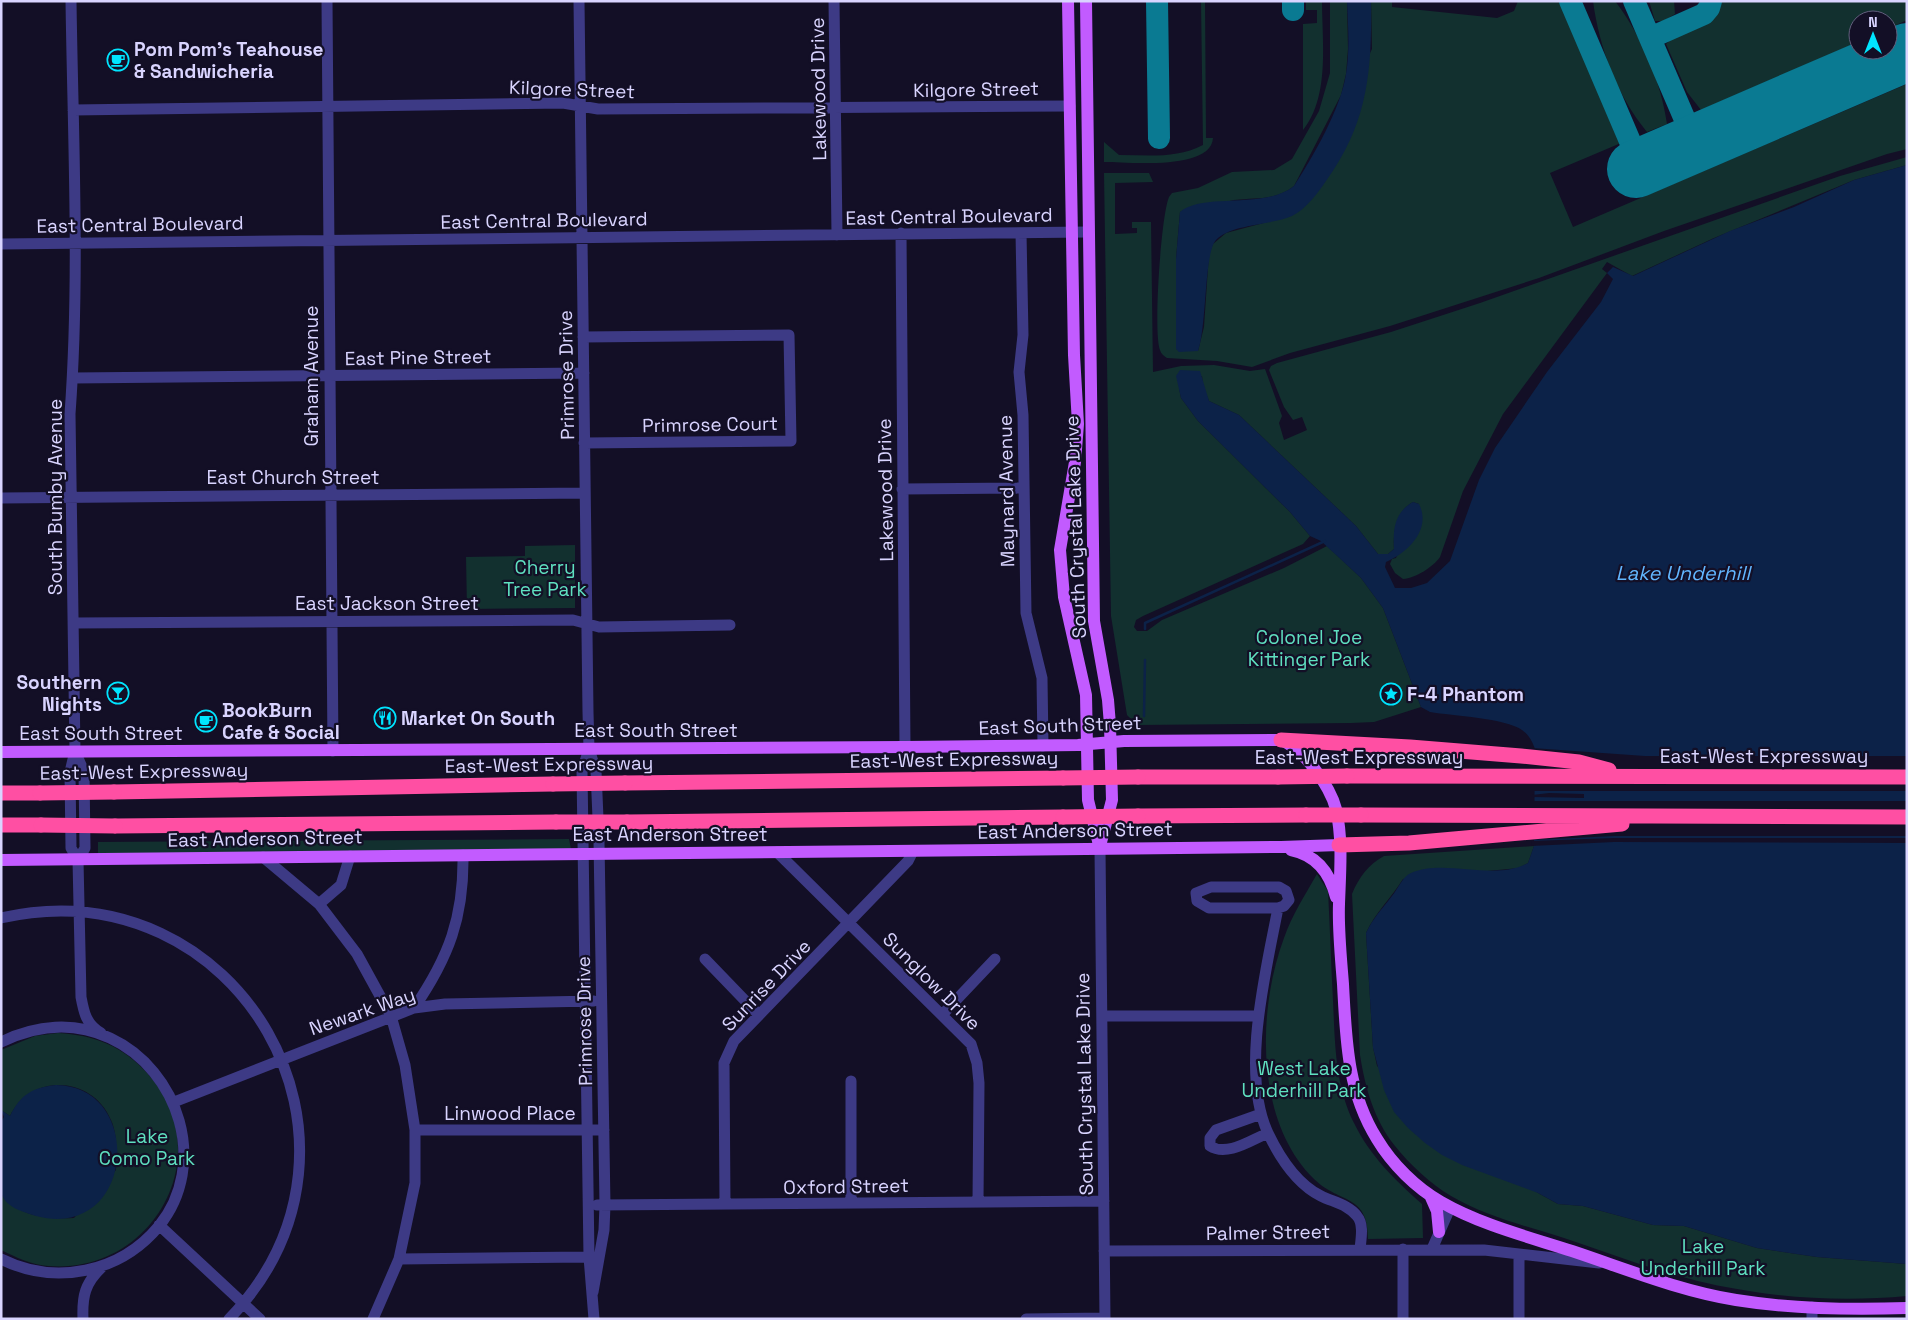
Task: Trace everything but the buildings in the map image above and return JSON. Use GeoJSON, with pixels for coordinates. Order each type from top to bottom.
{"type":"FeatureCollection","features":[{"type":"Feature","properties":{"kind":"highway"},"geometry":{"type":"LineString","coordinates":[[1281,740],[1401,746],[1521,756],[1579,762],[1630,775]]}},
{"type":"Feature","properties":{"kind":"highway","name":"East-West Expressway"},"geometry":{"type":"LineString","coordinates":[[1,793],[1138,777],[1520,777],[1630,775],[1907,777]]}},
{"type":"Feature","properties":{"kind":"highway"},"geometry":{"type":"LineString","coordinates":[[1,825],[115,826],[1306,815],[1907,817]]}},
{"type":"Feature","properties":{"kind":"highway"},"geometry":{"type":"LineString","coordinates":[[1339,844],[1410,843],[1710,816]]}},
{"type":"Feature","properties":{"kind":"main road","name":"South Crystal Lake Drive"},"geometry":{"type":"LineString","coordinates":[[1068,1],[1074,355],[1078,424],[1075,462],[1060,550],[1066,611],[1081,666],[1086,695],[1088,800],[1100,849]]}},
{"type":"Feature","properties":{"kind":"main road","name":"South Crystal Lake Drive"},"geometry":{"type":"LineString","coordinates":[[1086,1],[1094,621],[1108,700],[1112,800],[1100,849]]}},
{"type":"Feature","properties":{"kind":"main road","name":"East South Street"},"geometry":{"type":"LineString","coordinates":[[1,752],[1043,746],[1110,742],[1281,740]]}},
{"type":"Feature","properties":{"kind":"main road"},"geometry":{"type":"LineString","coordinates":[[1281,740],[1296,748],[1330,794],[1338,819],[1339,907],[1346,1045],[1355,1092],[1364,1116],[1382,1147],[1400,1169],[1430,1195],[1450,1208],[1481,1221],[1717,1296],[1812,1313],[1907,1308]]}},
{"type":"Feature","properties":{"kind":"main road","name":"East Anderson Street"},"geometry":{"type":"LineString","coordinates":[[1,860],[1281,847],[1339,844]]}},
{"type":"Feature","properties":{"kind":"main road"},"geometry":{"type":"LineString","coordinates":[[1281,847],[1301,852],[1314,859],[1333,885],[1339,907]]}},
{"type":"Feature","properties":{"kind":"main road"},"geometry":{"type":"LineString","coordinates":[[1430,1195],[1437,1211],[1439,1232]]}},
{"type":"Feature","properties":{"kind":"street","name":"South Bumby Avenue"},"geometry":{"type":"LineString","coordinates":[[71,1],[76,242],[73,378],[70,414],[75,751],[84,772],[85,848],[78,860],[81,997],[85,1018],[93,1028],[101,1033]]}},
{"type":"Feature","properties":{"kind":"street","name":"Graham Avenue"},"geometry":{"type":"LineString","coordinates":[[326,1],[333,751]]}},
{"type":"Feature","properties":{"kind":"street","name":"Primrose Drive"},"geometry":{"type":"LineString","coordinates":[[579,1],[589,749],[596,771],[599,854],[605,1205],[604,1230],[593,1292]]}},
{"type":"Feature","properties":{"kind":"street","name":"Lakewood Drive"},"geometry":{"type":"LineString","coordinates":[[834,1],[837,235]]}},
{"type":"Feature","properties":{"kind":"street","name":"Kilgore Street"},"geometry":{"type":"LineString","coordinates":[[73,110],[563,103],[598,109],[1070,106]]}},
{"type":"Feature","properties":{"kind":"street","name":"East Central Boulevard"},"geometry":{"type":"LineString","coordinates":[[1,244],[1088,232]]}},
{"type":"Feature","properties":{"kind":"street","name":"Lakewood Drive"},"geometry":{"type":"LineString","coordinates":[[901,234],[905,747]]}},
{"type":"Feature","properties":{"kind":"street","name":"Maynard Avenue"},"geometry":{"type":"LineString","coordinates":[[1021,234],[1022,335],[1019,372],[1023,415],[1026,613],[1042,678],[1043,746]]}},
{"type":"Feature","properties":{"kind":"street","name":"Primrose Court"},"geometry":{"type":"LineString","coordinates":[[584,337],[789,335],[791,441],[584,443]]}},
{"type":"Feature","properties":{"kind":"street","name":"East Pine Street"},"geometry":{"type":"LineString","coordinates":[[73,378],[584,373]]}},
{"type":"Feature","properties":{"kind":"street"},"geometry":{"type":"LineString","coordinates":[[902,489],[1024,488]]}},
{"type":"Feature","properties":{"kind":"street","name":"East Church Street"},"geometry":{"type":"LineString","coordinates":[[1,498],[585,492]]}},
{"type":"Feature","properties":{"kind":"street","name":"East Jackson Street"},"geometry":{"type":"LineString","coordinates":[[74,623],[573,620],[599,627],[730,625]]}},
{"type":"Feature","properties":{"kind":"street","name":"Primrose Drive"},"geometry":{"type":"LineString","coordinates":[[589,749],[582,771],[588,1257],[593,1292],[594,1319]]}},
{"type":"Feature","properties":{"kind":"street","name":"South Crystal Lake Drive"},"geometry":{"type":"LineString","coordinates":[[1100,849],[1105,1319]]}},
{"type":"Feature","properties":{"kind":"street","name":"Sunrise Drive"},"geometry":{"type":"LineString","coordinates":[[725,1204],[724,1064],[734,1041],[849,924],[908,861],[913,851]]}},
{"type":"Feature","properties":{"kind":"street","name":"Sunglow Drive"},"geometry":{"type":"LineString","coordinates":[[777,852],[971,1044],[977,1064],[979,1082],[978,1202]]}},
{"type":"Feature","properties":{"kind":"street"},"geometry":{"type":"LineString","coordinates":[[414,1008],[434,979],[446,955],[457,923],[463,888],[463,855]]}},
{"type":"Feature","properties":{"kind":"street"},"geometry":{"type":"LineString","coordinates":[[319,904],[341,885],[350,856]]}},
{"type":"Feature","properties":{"kind":"street"},"geometry":{"type":"LineString","coordinates":[[263,857],[319,904],[339,927],[357,954],[391,1016],[405,1065],[416,1130],[415,1183],[400,1259],[374,1319]]}},
{"type":"Feature","properties":{"kind":"street"},"geometry":{"type":"LineString","coordinates":[[1211,887],[1279,887],[1286,891],[1289,900],[1284,906],[1278,908],[1208,908],[1197,901],[1196,893],[1211,887]]}},
{"type":"Feature","properties":{"kind":"street"},"geometry":{"type":"LineString","coordinates":[[1278,908],[1258,1016],[1256,1063],[1261,1114],[1268,1133],[1291,1171],[1319,1195],[1348,1208],[1358,1216],[1361,1225],[1360,1249]]}},
{"type":"Feature","properties":{"kind":"street"},"geometry":{"type":"LineString","coordinates":[[1,918],[30,912],[79,911],[113,917],[148,929],[179,943],[204,958],[241,992],[258,1014],[282,1058],[298,1122],[299,1171],[285,1233],[270,1266],[244,1304],[229,1319]]}},
{"type":"Feature","properties":{"kind":"street"},"geometry":{"type":"LineString","coordinates":[[705,959],[759,1015]]}},
{"type":"Feature","properties":{"kind":"street"},"geometry":{"type":"LineString","coordinates":[[942,1015],[995,959]]}},
{"type":"Feature","properties":{"kind":"street","name":"South Bumby Avenue"},"geometry":{"type":"LineString","coordinates":[[61,1026],[68,1024],[75,1017],[81,997]]}},
{"type":"Feature","properties":{"kind":"street","name":"Newark Way"},"geometry":{"type":"LineString","coordinates":[[174,1102],[282,1058],[414,1008],[445,1004],[602,1001]]}},
{"type":"Feature","properties":{"kind":"street"},"geometry":{"type":"LineString","coordinates":[[1103,1016],[1258,1016]]}},
{"type":"Feature","properties":{"kind":"street"},"geometry":{"type":"LineString","coordinates":[[1,1042],[37,1028],[61,1026],[101,1033],[125,1044],[145,1059],[162,1080],[174,1102],[183,1135],[183,1166],[174,1200],[159,1225],[133,1249],[102,1267],[91,1277],[82,1298]]}},
{"type":"Feature","properties":{"kind":"street"},"geometry":{"type":"LineString","coordinates":[[851,1081],[851,1203]]}},
{"type":"Feature","properties":{"kind":"street"},"geometry":{"type":"LineString","coordinates":[[1261,1114],[1216,1130],[1210,1138],[1210,1146],[1218,1151],[1227,1150],[1268,1133]]}},
{"type":"Feature","properties":{"kind":"street","name":"Linwood Place"},"geometry":{"type":"LineString","coordinates":[[416,1130],[604,1130]]}},
{"type":"Feature","properties":{"kind":"street","name":"Oxford Street"},"geometry":{"type":"LineString","coordinates":[[588,1205],[1104,1201]]}},
{"type":"Feature","properties":{"kind":"street"},"geometry":{"type":"LineString","coordinates":[[1432,1249],[1450,1208]]}},
{"type":"Feature","properties":{"kind":"street"},"geometry":{"type":"LineString","coordinates":[[159,1225],[260,1319]]}},
{"type":"Feature","properties":{"kind":"street"},"geometry":{"type":"LineString","coordinates":[[1402,1249],[1403,1319]]}},
{"type":"Feature","properties":{"kind":"street","name":"Palmer Street"},"geometry":{"type":"LineString","coordinates":[[1104,1252],[1432,1249],[1492,1251],[1610,1263]]}},
{"type":"Feature","properties":{"kind":"street"},"geometry":{"type":"LineString","coordinates":[[1519,1255],[1519,1319]]}},
{"type":"Feature","properties":{"kind":"street"},"geometry":{"type":"LineString","coordinates":[[400,1259],[588,1257]]}},
{"type":"Feature","properties":{"kind":"street"},"geometry":{"type":"LineString","coordinates":[[1,1259],[21,1268],[63,1274],[102,1267]]}},
{"type":"Feature","properties":{"kind":"street"},"geometry":{"type":"LineString","coordinates":[[63,1274],[77,1283],[82,1298],[83,1319]]}},
{"type":"Feature","properties":{"kind":"street"},"geometry":{"type":"LineString","coordinates":[[1026,1319],[1105,1319]]}},
{"type":"Feature","properties":{"kind":"green space"},"geometry":{"type":"Polygon","coordinates":[[[1201,1],[1205,1],[1206,138],[1213,138],[1209,149],[1198,156],[1184,160],[1148,163],[1104,162],[1104,142],[1119,155],[1151,156],[1183,152],[1203,145],[1201,1]]]}},
{"type":"Feature","properties":{"kind":"green space"},"geometry":{"type":"Polygon","coordinates":[[[1306,1],[1322,1],[1323,68],[1317,101],[1312,116],[1303,130],[1303,24],[1317,23],[1317,10],[1306,10],[1306,1]]]}},
{"type":"Feature","properties":{"kind":"green space"},"geometry":{"type":"Polygon","coordinates":[[[1330,1],[1347,1],[1348,49],[1346,74],[1341,95],[1294,186],[1280,194],[1266,198],[1234,200],[1180,212],[1176,259],[1176,349],[1198,351],[1204,327],[1209,253],[1213,244],[1226,233],[1293,215],[1372,49],[1371,1],[1392,1],[1392,7],[1497,18],[1514,11],[1518,1],[1560,1],[1621,143],[1550,173],[1573,227],[1907,84],[1907,149],[1887,154],[1664,231],[1539,278],[1390,326],[1290,353],[1252,367],[1217,361],[1167,358],[1160,350],[1157,322],[1163,227],[1169,197],[1172,193],[1198,188],[1232,172],[1274,170],[1292,159],[1319,111],[1330,73],[1330,1]]]}},
{"type":"Feature","properties":{"kind":"green space"},"geometry":{"type":"Polygon","coordinates":[[[1593,1],[1615,1],[1624,14],[1641,44],[1655,75],[1667,124],[1647,132],[1636,118],[1618,87],[1611,70],[1600,36],[1593,1]]]}},
{"type":"Feature","properties":{"kind":"green space"},"geometry":{"type":"Polygon","coordinates":[[[1649,1],[1674,1],[1675,14],[1663,21],[1655,21],[1649,1]]]}},
{"type":"Feature","properties":{"kind":"green space"},"geometry":{"type":"Polygon","coordinates":[[[1716,1],[1907,1],[1907,20],[1898,24],[1898,10],[1848,10],[1848,46],[1701,110],[1687,92],[1666,44],[1681,31],[1703,20],[1712,12],[1716,1]]]}},
{"type":"Feature","properties":{"kind":"green space","name":"Colonel Joe Kittinger Park"},"geometry":{"type":"Polygon","coordinates":[[[1907,157],[1907,165],[1854,180],[1714,238],[1632,276],[1607,262],[1602,269],[1607,273],[1503,414],[1463,491],[1440,557],[1429,568],[1413,577],[1403,579],[1395,573],[1390,564],[1392,559],[1396,558],[1419,504],[1413,502],[1407,506],[1399,517],[1394,535],[1394,549],[1388,554],[1378,554],[1356,526],[1239,415],[1209,401],[1203,386],[1202,376],[1179,388],[1181,398],[1198,421],[1290,512],[1310,536],[1303,544],[1143,616],[1136,620],[1134,627],[1137,631],[1147,631],[1162,620],[1284,568],[1327,546],[1361,578],[1383,608],[1421,707],[1374,722],[1351,723],[1137,725],[1127,715],[1111,616],[1104,173],[1149,173],[1153,182],[1115,183],[1115,234],[1137,233],[1137,228],[1132,228],[1132,222],[1151,222],[1153,372],[1181,366],[1214,365],[1250,371],[1265,369],[1282,416],[1279,423],[1284,440],[1307,430],[1302,417],[1293,420],[1284,407],[1269,370],[1271,366],[1277,363],[1391,332],[1480,303],[1840,176],[1907,157]]]}},
{"type":"Feature","properties":{"kind":"green space","name":"Cherry Tree Park"},"geometry":{"type":"Polygon","coordinates":[[[575,545],[575,608],[467,609],[466,557],[525,556],[525,546],[575,545]]]}},
{"type":"Feature","properties":{"kind":"green space"},"geometry":{"type":"Polygon","coordinates":[[[569,839],[571,849],[98,854],[98,842],[569,839]]]}},
{"type":"Feature","properties":{"kind":"green space","name":"Lake Underhill Park"},"geometry":{"type":"Polygon","coordinates":[[[1534,846],[1528,863],[1519,868],[1403,879],[1378,912],[1366,933],[1373,1047],[1377,1066],[1538,1193],[1558,1204],[1583,1206],[1653,1225],[1684,1226],[1757,1248],[1817,1257],[1907,1264],[1907,1296],[1843,1299],[1800,1297],[1758,1292],[1693,1280],[1506,1220],[1464,1203],[1436,1186],[1401,1153],[1388,1136],[1376,1114],[1362,1067],[1352,894],[1365,872],[1373,863],[1384,856],[1534,846]]]}},
{"type":"Feature","properties":{"kind":"green space","name":"West Lake Underhill Park"},"geometry":{"type":"Polygon","coordinates":[[[1317,874],[1328,891],[1337,1064],[1343,1094],[1360,1135],[1375,1157],[1422,1204],[1423,1238],[1368,1239],[1367,1224],[1358,1207],[1314,1179],[1295,1155],[1281,1127],[1271,1097],[1266,1031],[1269,998],[1275,967],[1291,921],[1317,874]]]}},
{"type":"Feature","properties":{"kind":"green space","name":"Lake Como Park"},"geometry":{"type":"Polygon","coordinates":[[[58,1033],[96,1039],[118,1049],[138,1064],[148,1074],[169,1106],[178,1139],[176,1172],[164,1203],[145,1230],[118,1251],[85,1264],[48,1266],[18,1258],[1,1250],[1,1194],[16,1208],[34,1215],[74,1218],[116,1170],[115,1132],[111,1120],[102,1105],[91,1095],[77,1088],[62,1085],[46,1086],[32,1092],[20,1102],[10,1116],[1,1110],[1,1050],[35,1036],[58,1033]]]}},
{"type":"Feature","properties":{"kind":"water"},"geometry":{"type":"Polygon","coordinates":[[[1347,1],[1371,1],[1370,50],[1365,96],[1351,138],[1326,181],[1302,209],[1284,219],[1231,231],[1216,240],[1209,259],[1203,325],[1198,351],[1179,352],[1176,349],[1176,259],[1180,212],[1190,206],[1203,203],[1267,197],[1281,193],[1294,186],[1325,132],[1343,87],[1348,56],[1347,1]]]}},
{"type":"Feature","properties":{"kind":"water","name":"Lake Underhill"},"geometry":{"type":"Polygon","coordinates":[[[1907,165],[1907,1264],[1817,1257],[1757,1248],[1684,1226],[1653,1225],[1583,1206],[1558,1204],[1538,1193],[1462,1165],[1442,1155],[1408,1128],[1394,1112],[1384,1090],[1373,1048],[1366,933],[1403,880],[1411,873],[1439,868],[1500,870],[1515,868],[1528,863],[1534,846],[1535,749],[1527,734],[1514,726],[1491,720],[1430,712],[1421,707],[1383,608],[1361,578],[1321,541],[1310,536],[1290,512],[1198,421],[1181,398],[1176,376],[1180,370],[1200,371],[1209,401],[1239,415],[1356,526],[1378,554],[1388,554],[1394,549],[1394,535],[1398,516],[1413,502],[1419,504],[1422,514],[1420,531],[1409,547],[1386,562],[1385,567],[1395,588],[1411,588],[1427,583],[1450,561],[1479,480],[1495,448],[1547,372],[1601,302],[1613,279],[1607,273],[1613,267],[1633,276],[1730,231],[1794,207],[1854,180],[1907,165]]]}},
{"type":"Feature","properties":{"kind":"water"},"geometry":{"type":"Polygon","coordinates":[[[56,1085],[85,1092],[105,1110],[115,1134],[117,1161],[110,1186],[94,1207],[69,1218],[36,1216],[21,1211],[4,1199],[1,1190],[1,1122],[4,1117],[1,1110],[10,1116],[18,1102],[28,1093],[40,1088],[56,1085]]]}},
{"type":"Feature","properties":{"kind":"pier"},"geometry":{"type":"Polygon","coordinates":[[[1532,748],[1645,756],[1907,756],[1907,791],[1532,791],[1532,748]]]}},
{"type":"Feature","properties":{"kind":"pier"},"geometry":{"type":"Polygon","coordinates":[[[1549,793],[1584,794],[1584,798],[1532,797],[1532,795],[1549,793]]]}},
{"type":"Feature","properties":{"kind":"pier"},"geometry":{"type":"Polygon","coordinates":[[[1532,801],[1907,801],[1907,836],[1614,836],[1532,840],[1532,801]]]}},
{"type":"Feature","properties":{"kind":"pier"},"geometry":{"type":"Polygon","coordinates":[[[1614,838],[1907,838],[1907,843],[1614,842],[1531,846],[1532,841],[1614,838]]]}},
{"type":"Feature","properties":{"kind":"waterway"},"geometry":{"type":"LineString","coordinates":[[1145,629],[1145,623],[1325,541]]}},
{"type":"Feature","properties":{"kind":"waterway"},"geometry":{"type":"LineString","coordinates":[[1144,716],[1145,660]]}},
{"type":"Feature","properties":{"kind":"taxiway"},"geometry":{"type":"LineString","coordinates":[[1157,1],[1159,138]]}},
{"type":"Feature","properties":{"kind":"taxiway"},"geometry":{"type":"LineString","coordinates":[[1293,1],[1293,10]]}},
{"type":"Feature","properties":{"kind":"taxiway"},"geometry":{"type":"LineString","coordinates":[[1570,1],[1641,167]]}},
{"type":"Feature","properties":{"kind":"taxiway"},"geometry":{"type":"LineString","coordinates":[[1634,1],[1686,122],[1698,132],[1716,134]]}},
{"type":"Feature","properties":{"kind":"taxiway"},"geometry":{"type":"LineString","coordinates":[[1650,38],[1704,14],[1709,8],[1711,1]]}},
{"type":"Feature","properties":{"kind":"runway"},"geometry":{"type":"LineString","coordinates":[[1636,169],[1907,52]]}},
{"type":"Feature","properties":{"kind":"place","name":"Pom Pom's Teahouse & Sandwicheria"},"geometry":{"type":"Point","coordinates":[118,60]}},
{"type":"Feature","properties":{"kind":"place","name":"Southern Nights"},"geometry":{"type":"Point","coordinates":[118,693]}},
{"type":"Feature","properties":{"kind":"place","name":"F-4 Phantom"},"geometry":{"type":"Point","coordinates":[1391,694]}},
{"type":"Feature","properties":{"kind":"place","name":"Market On South"},"geometry":{"type":"Point","coordinates":[385,718]}},
{"type":"Feature","properties":{"kind":"place","name":"BookBurn Cafe & Social"},"geometry":{"type":"Point","coordinates":[206,721]}}]}
